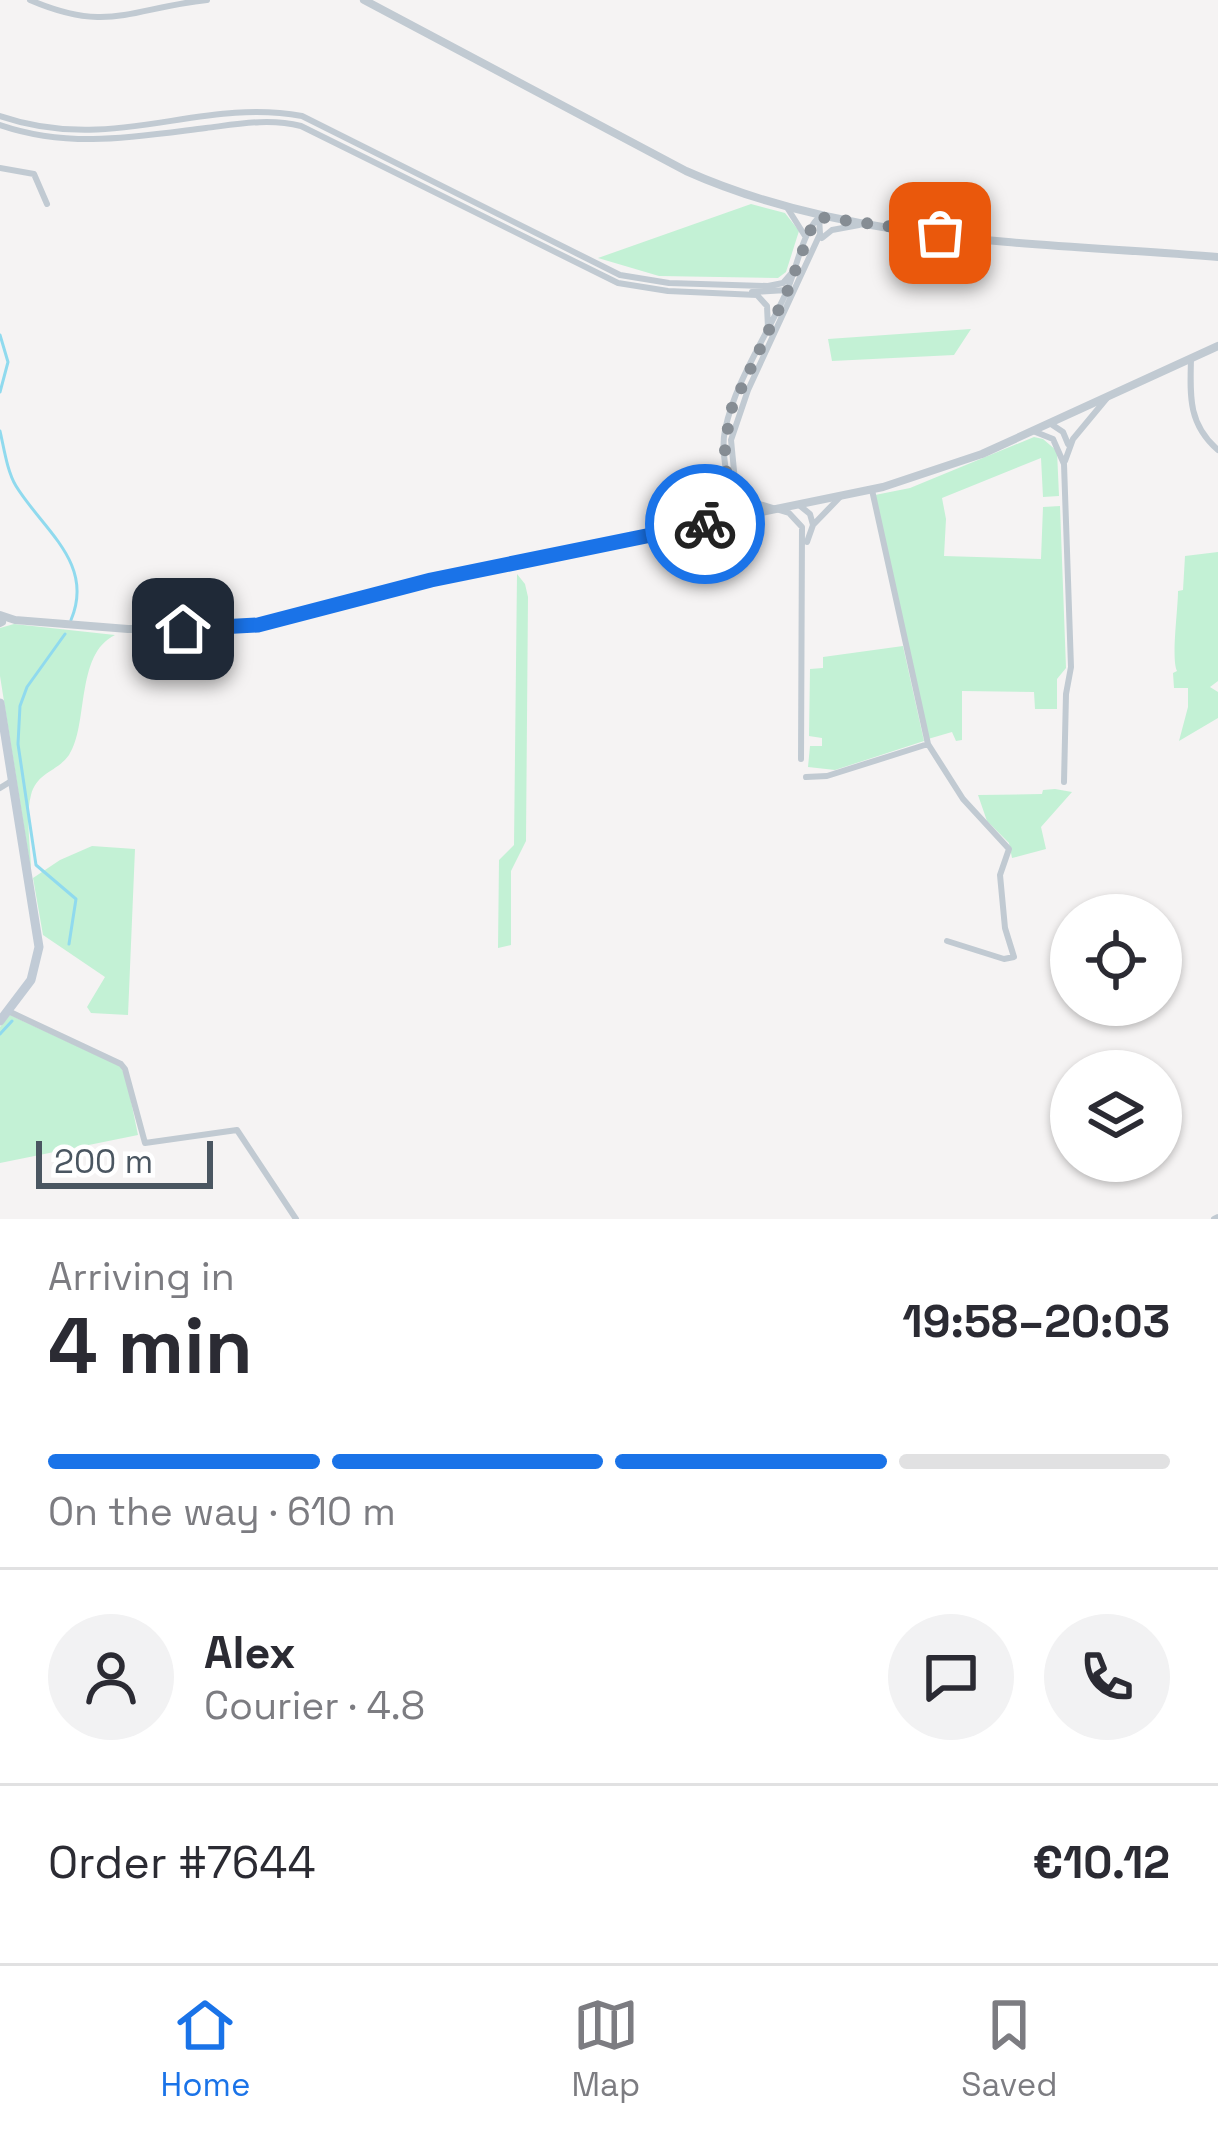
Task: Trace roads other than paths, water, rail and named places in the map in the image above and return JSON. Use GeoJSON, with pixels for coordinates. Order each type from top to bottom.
{"type":"FeatureCollection","features":[{"type":"Feature","properties":{"kind":"main road"},"geometry":{"type":"LineString","coordinates":[[0,703],[39,947],[31,980],[4,1016]]}},
{"type":"Feature","properties":{"kind":"street"},"geometry":{"type":"LineString","coordinates":[[30,0],[64,14],[104,19],[207,0]]}},
{"type":"Feature","properties":{"kind":"street"},"geometry":{"type":"LineString","coordinates":[[364,0],[686,171],[788,209],[859,225],[1218,257]]}},
{"type":"Feature","properties":{"kind":"street"},"geometry":{"type":"LineString","coordinates":[[0,116],[71,133],[252,112],[302,116],[620,275],[669,283],[788,290]]}},
{"type":"Feature","properties":{"kind":"street"},"geometry":{"type":"LineString","coordinates":[[0,125],[48,139],[97,142],[286,122],[334,140],[618,283],[668,291],[757,295],[765,302],[768,328]]}},
{"type":"Feature","properties":{"kind":"street"},"geometry":{"type":"LineString","coordinates":[[0,168],[34,174],[47,204]]}},
{"type":"Feature","properties":{"kind":"street"},"geometry":{"type":"LineString","coordinates":[[788,209],[806,238]]}},
{"type":"Feature","properties":{"kind":"street"},"geometry":{"type":"LineString","coordinates":[[740,516],[742,492],[731,458],[735,420],[784,311],[806,238],[819,217]]}},
{"type":"Feature","properties":{"kind":"street"},"geometry":{"type":"LineString","coordinates":[[740,516],[730,495],[724,458],[726,426],[768,328],[815,244],[821,230],[819,217]]}},
{"type":"Feature","properties":{"kind":"street"},"geometry":{"type":"LineString","coordinates":[[815,244],[832,230],[859,225]]}},
{"type":"Feature","properties":{"kind":"street"},"geometry":{"type":"LineString","coordinates":[[768,286],[784,283],[798,272]]}},
{"type":"Feature","properties":{"kind":"street"},"geometry":{"type":"LineString","coordinates":[[736,293],[788,290]]}},
{"type":"Feature","properties":{"kind":"street"},"geometry":{"type":"LineString","coordinates":[[784,311],[788,290]]}},
{"type":"Feature","properties":{"kind":"street"},"geometry":{"type":"LineString","coordinates":[[0,620],[128,629],[248,627],[431,580],[872,490],[931,474],[1055,424],[1218,344]]}},
{"type":"Feature","properties":{"kind":"street"},"geometry":{"type":"LineString","coordinates":[[1191,358],[1192,415],[1218,450]]}},
{"type":"Feature","properties":{"kind":"street"},"geometry":{"type":"LineString","coordinates":[[1064,464],[1084,422],[1108,398]]}},
{"type":"Feature","properties":{"kind":"street"},"geometry":{"type":"LineString","coordinates":[[1055,424],[1064,464],[1071,667],[1064,782]]}},
{"type":"Feature","properties":{"kind":"street"},"geometry":{"type":"LineString","coordinates":[[1055,424],[1069,447]]}},
{"type":"Feature","properties":{"kind":"street"},"geometry":{"type":"LineString","coordinates":[[1033,431],[1057,444]]}},
{"type":"Feature","properties":{"kind":"street"},"geometry":{"type":"LineString","coordinates":[[872,490],[928,744],[963,799],[1010,854],[1000,875],[1005,928],[1014,957],[1004,959],[947,940]]}},
{"type":"Feature","properties":{"kind":"street"},"geometry":{"type":"LineString","coordinates":[[742,492],[753,502],[795,517],[802,527]]}},
{"type":"Feature","properties":{"kind":"street"},"geometry":{"type":"LineString","coordinates":[[715,522],[730,495]]}},
{"type":"Feature","properties":{"kind":"street"},"geometry":{"type":"LineString","coordinates":[[805,552],[813,525],[842,496]]}},
{"type":"Feature","properties":{"kind":"street"},"geometry":{"type":"LineString","coordinates":[[802,505],[813,525]]}},
{"type":"Feature","properties":{"kind":"street"},"geometry":{"type":"LineString","coordinates":[[801,759],[802,505]]}},
{"type":"Feature","properties":{"kind":"street"},"geometry":{"type":"LineString","coordinates":[[806,777],[827,776],[928,744]]}},
{"type":"Feature","properties":{"kind":"street"},"geometry":{"type":"LineString","coordinates":[[0,788],[13,780]]}},
{"type":"Feature","properties":{"kind":"street"},"geometry":{"type":"LineString","coordinates":[[4,1016],[121,1064],[145,1143],[237,1130],[296,1219]]}},
{"type":"Feature","properties":{"kind":"waterway"},"geometry":{"type":"LineString","coordinates":[[0,335],[8,362],[0,392]]}},
{"type":"Feature","properties":{"kind":"waterway"},"geometry":{"type":"LineString","coordinates":[[0,431],[16,486],[71,564],[77,600],[71,620]]}},
{"type":"Feature","properties":{"kind":"waterway"},"geometry":{"type":"LineString","coordinates":[[65,634],[27,687],[20,706],[18,744],[36,865],[76,899],[69,944]]}},
{"type":"Feature","properties":{"kind":"waterway"},"geometry":{"type":"LineString","coordinates":[[0,1034],[12,1021]]}}]}
